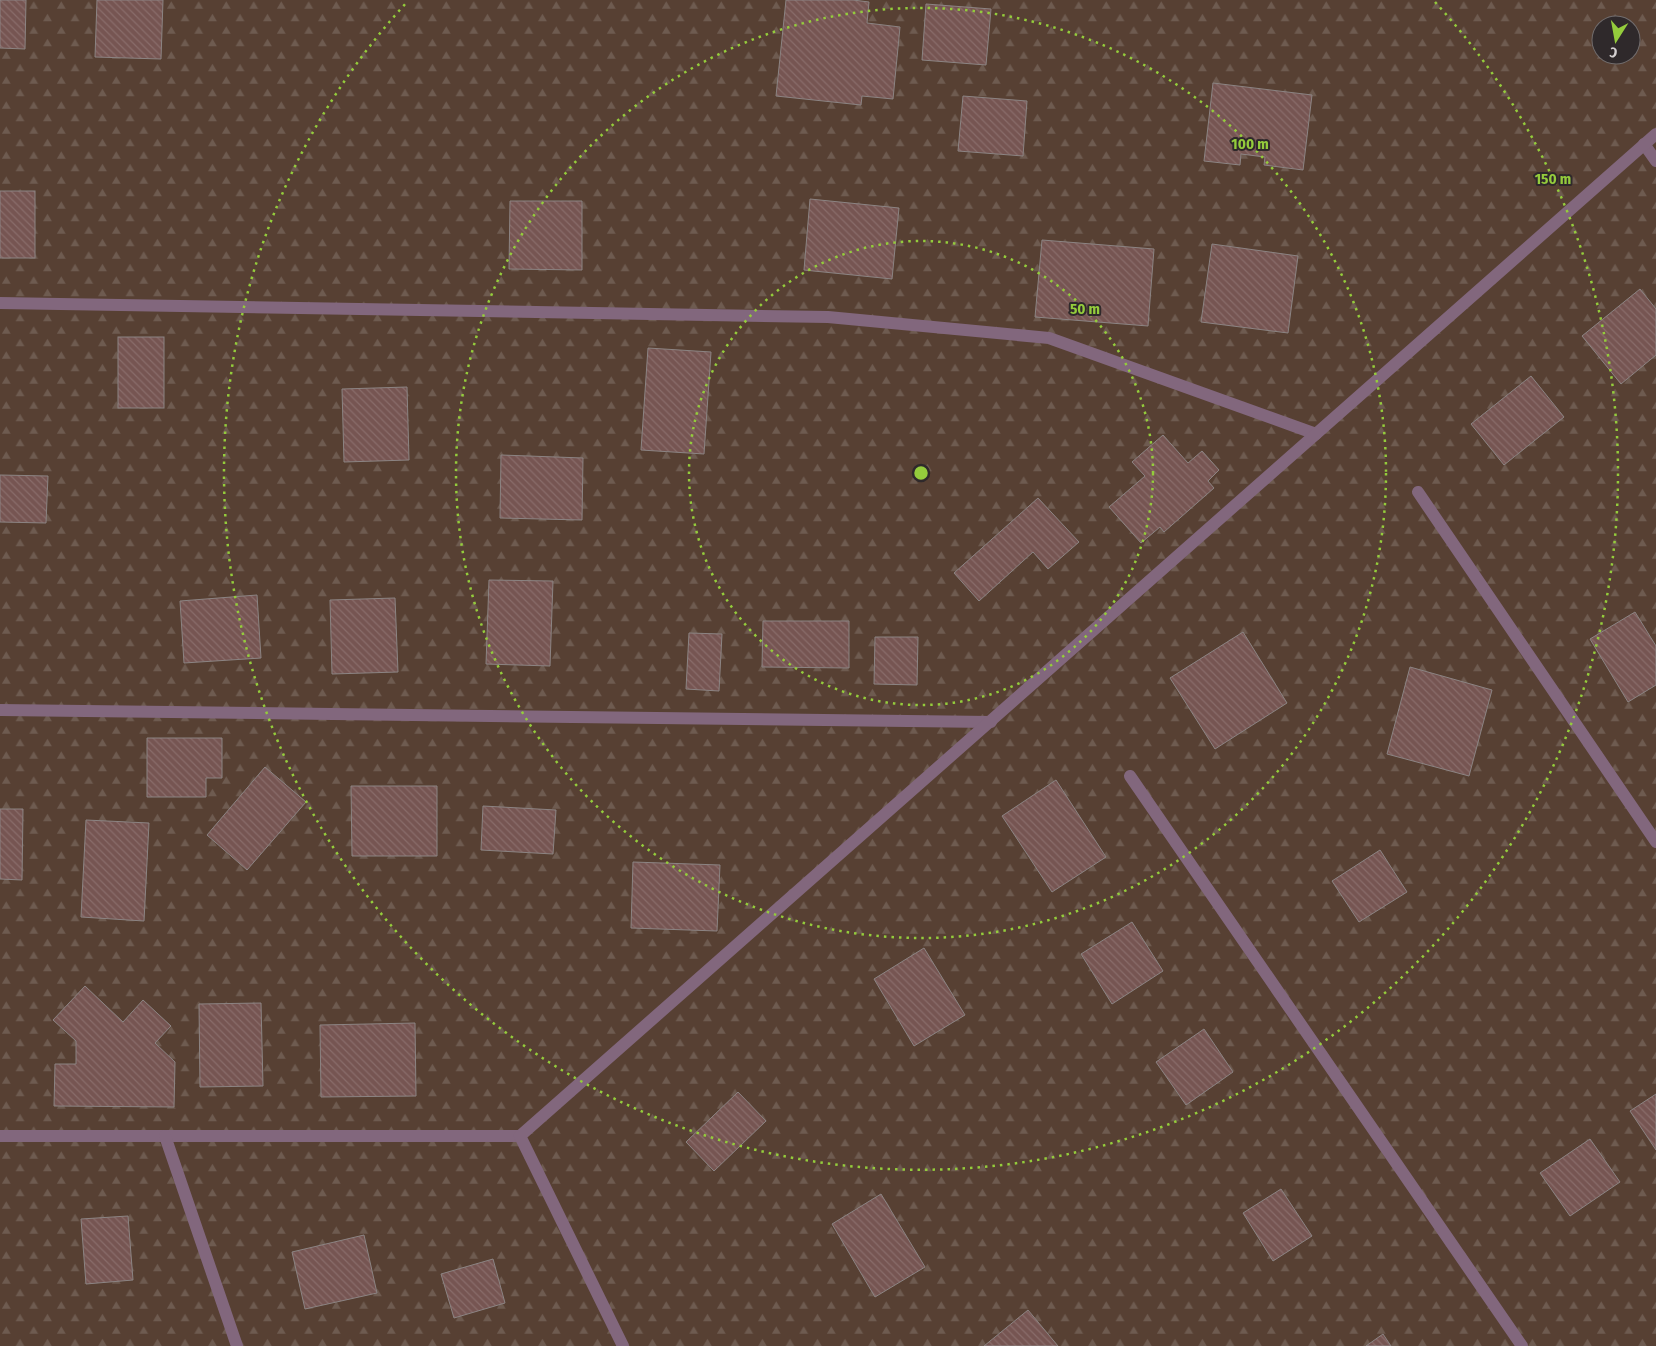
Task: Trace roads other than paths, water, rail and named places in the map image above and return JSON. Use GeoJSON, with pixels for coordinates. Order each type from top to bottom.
{"type":"FeatureCollection","features":[{"type":"Feature","properties":{"kind":"street"},"geometry":{"type":"LineString","coordinates":[[0,1136],[520,1136],[1656,134]]}},
{"type":"Feature","properties":{"kind":"street"},"geometry":{"type":"LineString","coordinates":[[1644,144],[1656,161]]}},
{"type":"Feature","properties":{"kind":"street"},"geometry":{"type":"LineString","coordinates":[[0,303],[828,317],[1049,338],[1316,434]]}},
{"type":"Feature","properties":{"kind":"street"},"geometry":{"type":"LineString","coordinates":[[1418,492],[1656,842]]}},
{"type":"Feature","properties":{"kind":"street"},"geometry":{"type":"LineString","coordinates":[[0,710],[991,722]]}},
{"type":"Feature","properties":{"kind":"street"},"geometry":{"type":"LineString","coordinates":[[1130,776],[1518,1345]]}},
{"type":"Feature","properties":{"kind":"street"},"geometry":{"type":"LineString","coordinates":[[165,1136],[237,1346]]}},
{"type":"Feature","properties":{"kind":"street"},"geometry":{"type":"LineString","coordinates":[[520,1136],[623,1346]]}}]}
